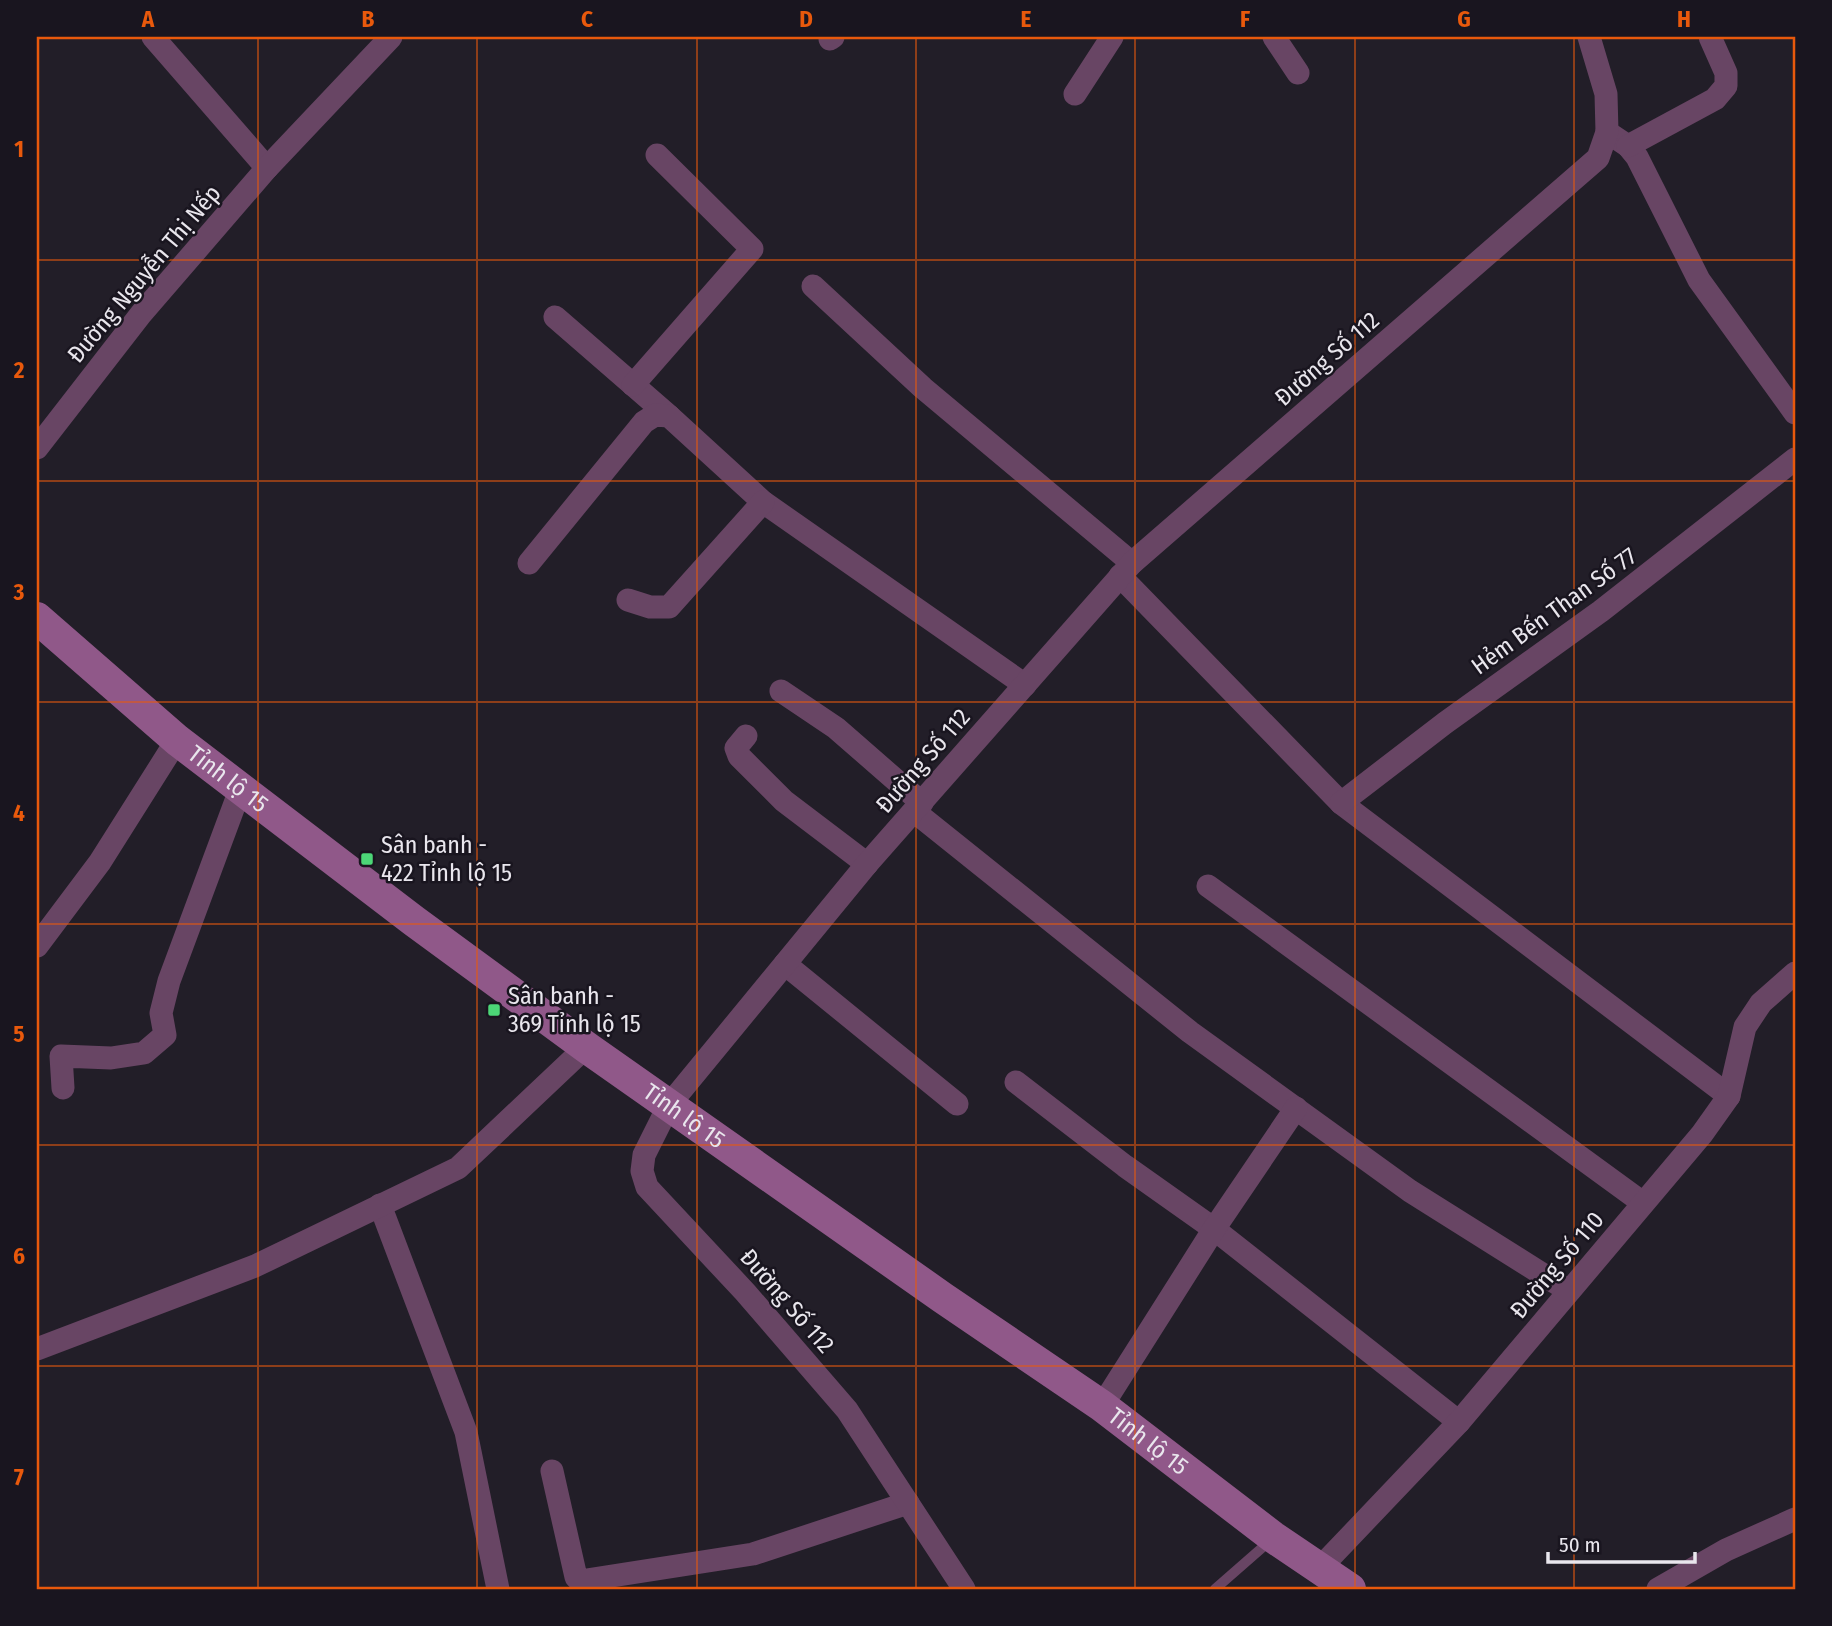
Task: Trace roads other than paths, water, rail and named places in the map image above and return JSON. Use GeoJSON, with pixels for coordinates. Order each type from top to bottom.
{"type":"FeatureCollection","features":[{"type":"Feature","properties":{"kind":"main road","name":"Tỉnh lộ 15"},"geometry":{"type":"LineString","coordinates":[[37,618],[177,740],[240,790],[586,1047],[943,1298],[1102,1406],[1273,1538],[1350,1589]]}},
{"type":"Feature","properties":{"kind":"street"},"geometry":{"type":"LineString","coordinates":[[153,37],[267,168]]}},
{"type":"Feature","properties":{"kind":"street","name":"Đường Nguyễn Thị Nếp"},"geometry":{"type":"LineString","coordinates":[[37,448],[141,314],[267,168],[391,37]]}},
{"type":"Feature","properties":{"kind":"street"},"geometry":{"type":"LineString","coordinates":[[1075,94],[1112,37]]}},
{"type":"Feature","properties":{"kind":"street"},"geometry":{"type":"LineString","coordinates":[[1274,37],[1298,73]]}},
{"type":"Feature","properties":{"kind":"street","name":"Đường Số 112"},"geometry":{"type":"LineString","coordinates":[[964,1589],[848,1410],[745,1292],[647,1186],[642,1171],[644,1155],[669,1105],[867,864],[1126,569],[1598,158],[1607,132],[1606,94],[1589,37]]}},
{"type":"Feature","properties":{"kind":"street"},"geometry":{"type":"LineString","coordinates":[[1628,146],[1715,100],[1726,86],[1726,73],[1710,37]]}},
{"type":"Feature","properties":{"kind":"street"},"geometry":{"type":"LineString","coordinates":[[1607,132],[1628,146],[1637,157],[1699,280],[1795,413]]}},
{"type":"Feature","properties":{"kind":"street"},"geometry":{"type":"LineString","coordinates":[[633,385],[752,249],[657,155]]}},
{"type":"Feature","properties":{"kind":"street"},"geometry":{"type":"LineString","coordinates":[[813,286],[1126,569],[1341,803],[1729,1096]]}},
{"type":"Feature","properties":{"kind":"street"},"geometry":{"type":"LineString","coordinates":[[555,317],[763,502],[1025,685]]}},
{"type":"Feature","properties":{"kind":"street"},"geometry":{"type":"LineString","coordinates":[[529,563],[644,422],[655,415],[669,416]]}},
{"type":"Feature","properties":{"kind":"street","name":"Hẻm Bến Than Số 77"},"geometry":{"type":"LineString","coordinates":[[1341,803],[1445,723],[1601,611],[1795,459]]}},
{"type":"Feature","properties":{"kind":"street"},"geometry":{"type":"LineString","coordinates":[[628,600],[650,607],[669,607],[763,502]]}},
{"type":"Feature","properties":{"kind":"street"},"geometry":{"type":"LineString","coordinates":[[781,691],[836,728],[918,807],[1190,1032],[1410,1191],[1569,1291]]}},
{"type":"Feature","properties":{"kind":"street"},"geometry":{"type":"LineString","coordinates":[[747,736],[736,748],[739,756],[784,801],[867,864]]}},
{"type":"Feature","properties":{"kind":"street"},"geometry":{"type":"LineString","coordinates":[[37,946],[100,862],[177,740]]}},
{"type":"Feature","properties":{"kind":"street"},"geometry":{"type":"LineString","coordinates":[[62,1088],[61,1056],[111,1058],[144,1054],[165,1035],[161,1013],[169,981],[240,790]]}},
{"type":"Feature","properties":{"kind":"street"},"geometry":{"type":"LineString","coordinates":[[1208,886],[1643,1203]]}},
{"type":"Feature","properties":{"kind":"street"},"geometry":{"type":"LineString","coordinates":[[785,964],[957,1104]]}},
{"type":"Feature","properties":{"kind":"street","name":"Đường Số 110"},"geometry":{"type":"LineString","coordinates":[[1319,1569],[1459,1422],[1702,1134],[1729,1096],[1745,1027],[1761,1003],[1795,973]]}},
{"type":"Feature","properties":{"kind":"street"},"geometry":{"type":"LineString","coordinates":[[37,1349],[255,1266],[457,1168],[586,1047]]}},
{"type":"Feature","properties":{"kind":"street"},"geometry":{"type":"LineString","coordinates":[[1016,1082],[1125,1166],[1214,1229],[1459,1422]]}},
{"type":"Feature","properties":{"kind":"street"},"geometry":{"type":"LineString","coordinates":[[1102,1406],[1214,1229],[1296,1108]]}},
{"type":"Feature","properties":{"kind":"street"},"geometry":{"type":"LineString","coordinates":[[380,1205],[466,1432],[498,1589]]}},
{"type":"Feature","properties":{"kind":"street"},"geometry":{"type":"LineString","coordinates":[[551,1471],[576,1577],[580,1581],[753,1554],[908,1503]]}},
{"type":"Feature","properties":{"kind":"street"},"geometry":{"type":"LineString","coordinates":[[1657,1589],[1726,1550],[1795,1519]]}},
{"type":"Feature","properties":{"kind":"lane"},"geometry":{"type":"LineString","coordinates":[[1215,1589],[1273,1538]]}},
{"type":"Feature","properties":{"kind":"place","name":"Sân banh - 422 Tỉnh lộ 15"},"geometry":{"type":"Point","coordinates":[367,859]}},
{"type":"Feature","properties":{"kind":"place","name":"Sân banh - 369 Tỉnh lộ 15"},"geometry":{"type":"Point","coordinates":[494,1010]}}]}
